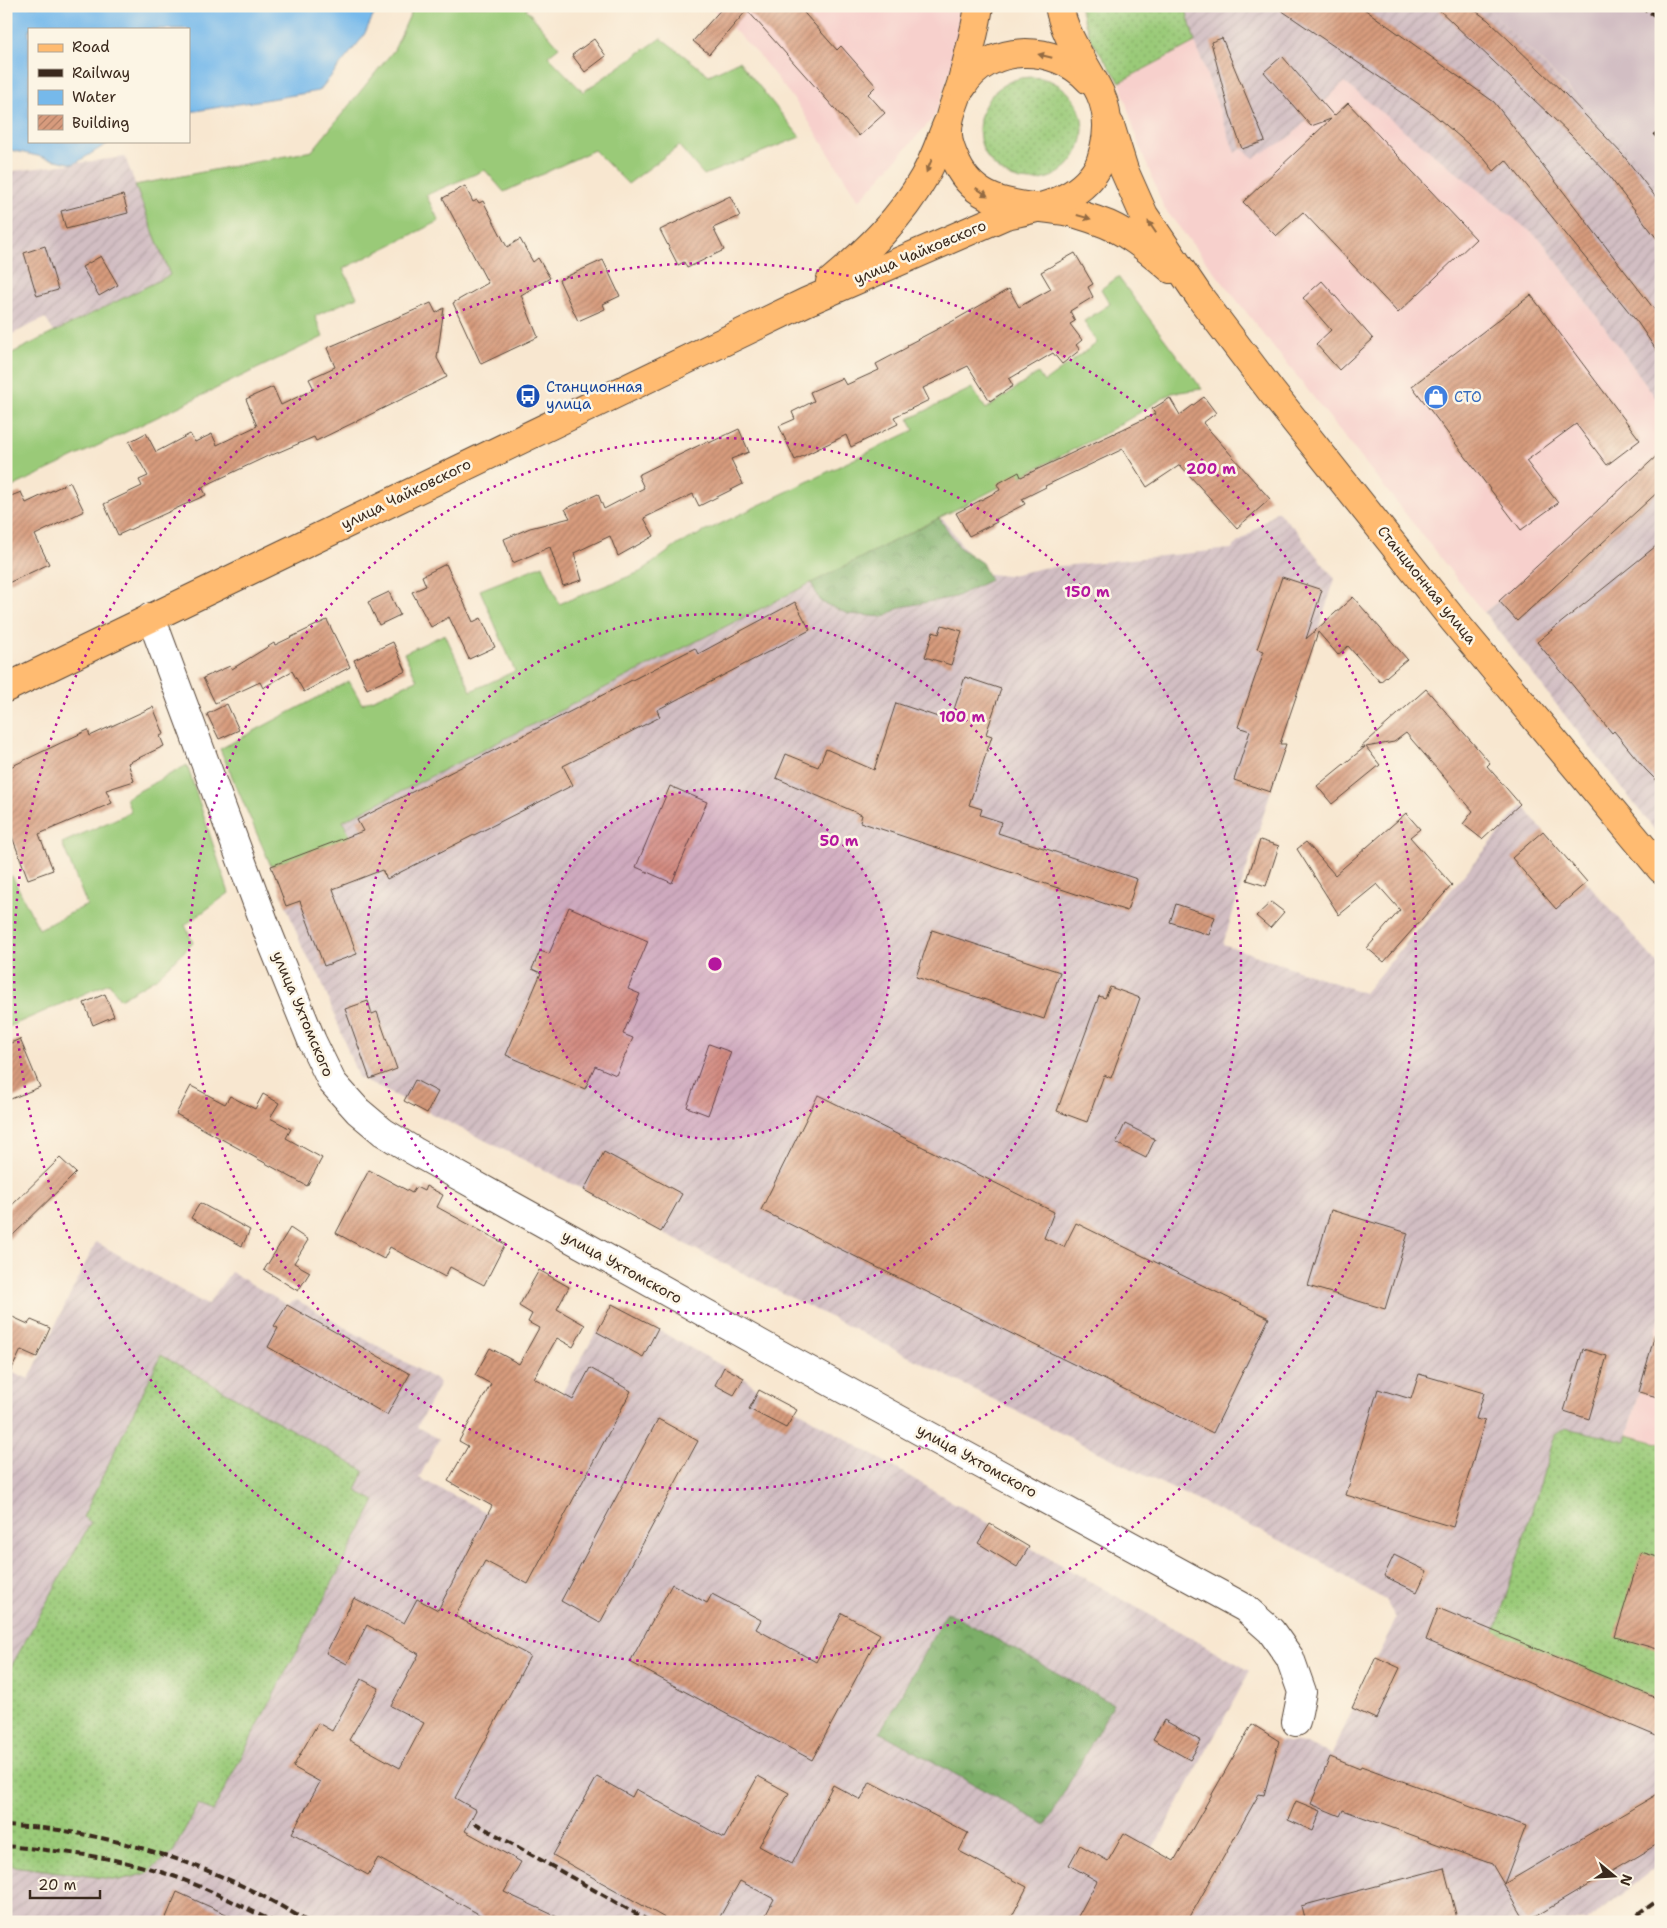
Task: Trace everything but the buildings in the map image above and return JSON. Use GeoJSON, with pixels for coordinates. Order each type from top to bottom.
{"type":"FeatureCollection","features":[{"type":"Feature","properties":{"kind":"main road"},"geometry":{"type":"LineString","coordinates":[[979,6],[969,56],[948,121],[947,137],[952,154],[961,172],[974,187],[991,198],[1012,205],[1036,208],[1071,195],[1084,185],[1099,166],[1108,133],[1107,117],[1099,92],[1074,47],[1058,6]]}},
{"type":"Feature","properties":{"kind":"main road"},"geometry":{"type":"LineString","coordinates":[[957,95],[969,75],[988,61],[1007,54],[1028,53],[1045,54],[1065,62],[1082,73],[1099,92]]}},
{"type":"Feature","properties":{"kind":"main road","name":"Станционная улица"},"geometry":{"type":"LineString","coordinates":[[1107,117],[1124,170],[1144,215],[1199,296],[1271,391],[1454,620],[1661,869]]}},
{"type":"Feature","properties":{"kind":"main road","name":"улица Чайковского"},"geometry":{"type":"LineString","coordinates":[[806,302],[856,261],[904,208],[925,176],[948,121]]}},
{"type":"Feature","properties":{"kind":"main road","name":"Станционная улица"},"geometry":{"type":"LineString","coordinates":[[1036,208],[1069,212],[1100,221],[1115,228],[1153,254],[1199,296]]}},
{"type":"Feature","properties":{"kind":"main road","name":"улица Чайковского"},"geometry":{"type":"LineString","coordinates":[[6,688],[806,302],[1006,215],[1036,208]]}},
{"type":"Feature","properties":{"kind":"street","name":"улица Ухтомского"},"geometry":{"type":"LineString","coordinates":[[151,618],[269,935],[312,1041],[332,1082],[358,1111],[383,1132],[422,1156],[768,1348],[1245,1608],[1272,1631],[1290,1658],[1302,1692],[1296,1722]]}},
{"type":"Feature","properties":{"kind":"shaded area"},"geometry":{"type":"Polygon","coordinates":[[[710,6],[968,6],[963,34],[935,116],[859,201],[799,106],[758,54],[710,6]]]}},
{"type":"Feature","properties":{"kind":"shaded area"},"geometry":{"type":"Polygon","coordinates":[[[1185,6],[1483,6],[1493,14],[1629,150],[1661,190],[1661,405],[1542,241],[1344,82],[1289,138],[1254,158],[1242,149],[1235,153],[1190,28],[1185,6]]]}},
{"type":"Feature","properties":{"kind":"shaded area"},"geometry":{"type":"Polygon","coordinates":[[[1483,6],[1661,6],[1661,190],[1629,150],[1483,6]]]}},
{"type":"Feature","properties":{"kind":"shaded area"},"geometry":{"type":"Polygon","coordinates":[[[1195,42],[1235,152],[1289,138],[1344,81],[1542,241],[1661,405],[1661,452],[1499,601],[1483,612],[1164,208],[1136,137],[1120,82],[1195,42]]]}},
{"type":"Feature","properties":{"kind":"shaded area"},"geometry":{"type":"Polygon","coordinates":[[[125,157],[170,275],[54,332],[45,318],[6,337],[6,172],[125,157]]]}},
{"type":"Feature","properties":{"kind":"shaded area"},"geometry":{"type":"Polygon","coordinates":[[[1661,452],[1661,838],[1484,612],[1499,601],[1661,452]]]}},
{"type":"Feature","properties":{"kind":"shaded area"},"geometry":{"type":"Polygon","coordinates":[[[1277,511],[1295,529],[1335,579],[1281,741],[1286,743],[1223,944],[1364,993],[1523,805],[1543,831],[1661,968],[1661,1314],[1626,1441],[1565,1428],[1661,1700],[1661,1863],[1586,1922],[1140,1922],[1252,1724],[1279,1741],[1306,1744],[1331,1756],[1396,1618],[1385,1600],[1304,1552],[1138,1472],[358,1077],[320,977],[304,952],[271,866],[349,836],[343,821],[939,518],[944,520],[982,573],[1007,576],[1042,568],[1231,549],[1277,511]]]}},
{"type":"Feature","properties":{"kind":"shaded area"},"geometry":{"type":"Polygon","coordinates":[[[96,1242],[207,1305],[231,1272],[287,1305],[297,1300],[433,1378],[440,1383],[417,1427],[439,1439],[419,1478],[488,1513],[509,1476],[521,1466],[612,1304],[744,1378],[759,1390],[797,1410],[1029,1547],[1250,1671],[1113,1922],[6,1922],[6,1369],[29,1379],[96,1242]]]}},
{"type":"Feature","properties":{"kind":"shaded area"},"geometry":{"type":"Polygon","coordinates":[[[1661,1314],[1661,1444],[1628,1435],[1661,1314]]]}},
{"type":"Feature","properties":{"kind":"green space"},"geometry":{"type":"Polygon","coordinates":[[[414,6],[529,6],[526,9],[559,47],[548,56],[583,92],[661,38],[709,75],[739,61],[800,137],[704,175],[679,146],[628,184],[594,150],[504,192],[485,170],[426,195],[439,221],[343,269],[357,297],[315,316],[323,337],[6,490],[6,356],[170,275],[135,185],[312,151],[394,50],[414,6]]]}},
{"type":"Feature","properties":{"kind":"green space"},"geometry":{"type":"Polygon","coordinates":[[[1079,6],[1185,6],[1195,42],[1120,82],[1091,40],[1079,6]]]}},
{"type":"Feature","properties":{"kind":"green space"},"geometry":{"type":"Polygon","coordinates":[[[1031,77],[1051,81],[1068,92],[1079,109],[1083,129],[1079,149],[1068,166],[1051,177],[1031,181],[1011,177],[994,166],[983,149],[979,129],[983,109],[994,92],[1011,81],[1031,77]]]}},
{"type":"Feature","properties":{"kind":"green space"},"geometry":{"type":"Polygon","coordinates":[[[1118,277],[1202,389],[1172,393],[1104,434],[343,821],[350,837],[271,866],[220,749],[349,681],[362,704],[417,680],[404,653],[445,634],[471,691],[515,671],[480,590],[543,565],[559,604],[640,572],[679,544],[914,430],[909,419],[972,388],[986,409],[1038,373],[1044,382],[1097,343],[1084,321],[1110,304],[1101,289],[1118,277]]]}},
{"type":"Feature","properties":{"kind":"green space"},"geometry":{"type":"Polygon","coordinates":[[[939,518],[960,548],[982,563],[990,580],[955,597],[901,607],[883,617],[848,614],[821,602],[811,583],[939,518]]]}},
{"type":"Feature","properties":{"kind":"green space"},"geometry":{"type":"Polygon","coordinates":[[[187,765],[229,893],[185,925],[193,943],[156,978],[120,999],[109,983],[6,1028],[6,878],[12,876],[39,929],[87,905],[62,843],[131,812],[126,798],[187,765]]]}},
{"type":"Feature","properties":{"kind":"green space"},"geometry":{"type":"Polygon","coordinates":[[[161,1355],[364,1471],[356,1491],[375,1501],[213,1811],[198,1804],[173,1852],[145,1874],[119,1880],[6,1865],[6,1676],[91,1522],[83,1517],[161,1355]]]}},
{"type":"Feature","properties":{"kind":"green space"},"geometry":{"type":"Polygon","coordinates":[[[1565,1428],[1626,1441],[1628,1435],[1661,1444],[1661,1700],[1495,1632],[1555,1435],[1565,1428]]]}},
{"type":"Feature","properties":{"kind":"green space"},"geometry":{"type":"Polygon","coordinates":[[[947,1612],[1113,1704],[1046,1825],[880,1732],[947,1612]]]}},
{"type":"Feature","properties":{"kind":"water"},"geometry":{"type":"Polygon","coordinates":[[[6,6],[378,6],[363,37],[319,91],[190,112],[190,28],[28,28],[28,142],[110,142],[74,164],[6,149],[6,6]]]}},
{"type":"Feature","properties":{"kind":"railway"},"geometry":{"type":"LineString","coordinates":[[1640,6],[1661,19]]}},
{"type":"Feature","properties":{"kind":"railway"},"geometry":{"type":"LineString","coordinates":[[1654,133],[1661,141]]}},
{"type":"Feature","properties":{"kind":"railway"},"geometry":{"type":"LineString","coordinates":[[475,1823],[651,1922]]}},
{"type":"Feature","properties":{"kind":"railway"},"geometry":{"type":"LineString","coordinates":[[6,1826],[59,1830],[93,1836],[157,1853],[219,1875],[249,1889],[308,1922]]}},
{"type":"Feature","properties":{"kind":"railway"},"geometry":{"type":"LineString","coordinates":[[6,1846],[84,1855],[142,1866],[190,1882],[274,1922]]}},
{"type":"Feature","properties":{"kind":"railway"},"geometry":{"type":"LineString","coordinates":[[1628,1922],[1661,1898]]}},
{"type":"Feature","properties":{"kind":"place","name":"Станционная улица"},"geometry":{"type":"Point","coordinates":[528,396]}},
{"type":"Feature","properties":{"kind":"place","name":"СТО"},"geometry":{"type":"Point","coordinates":[1436,397]}}]}
